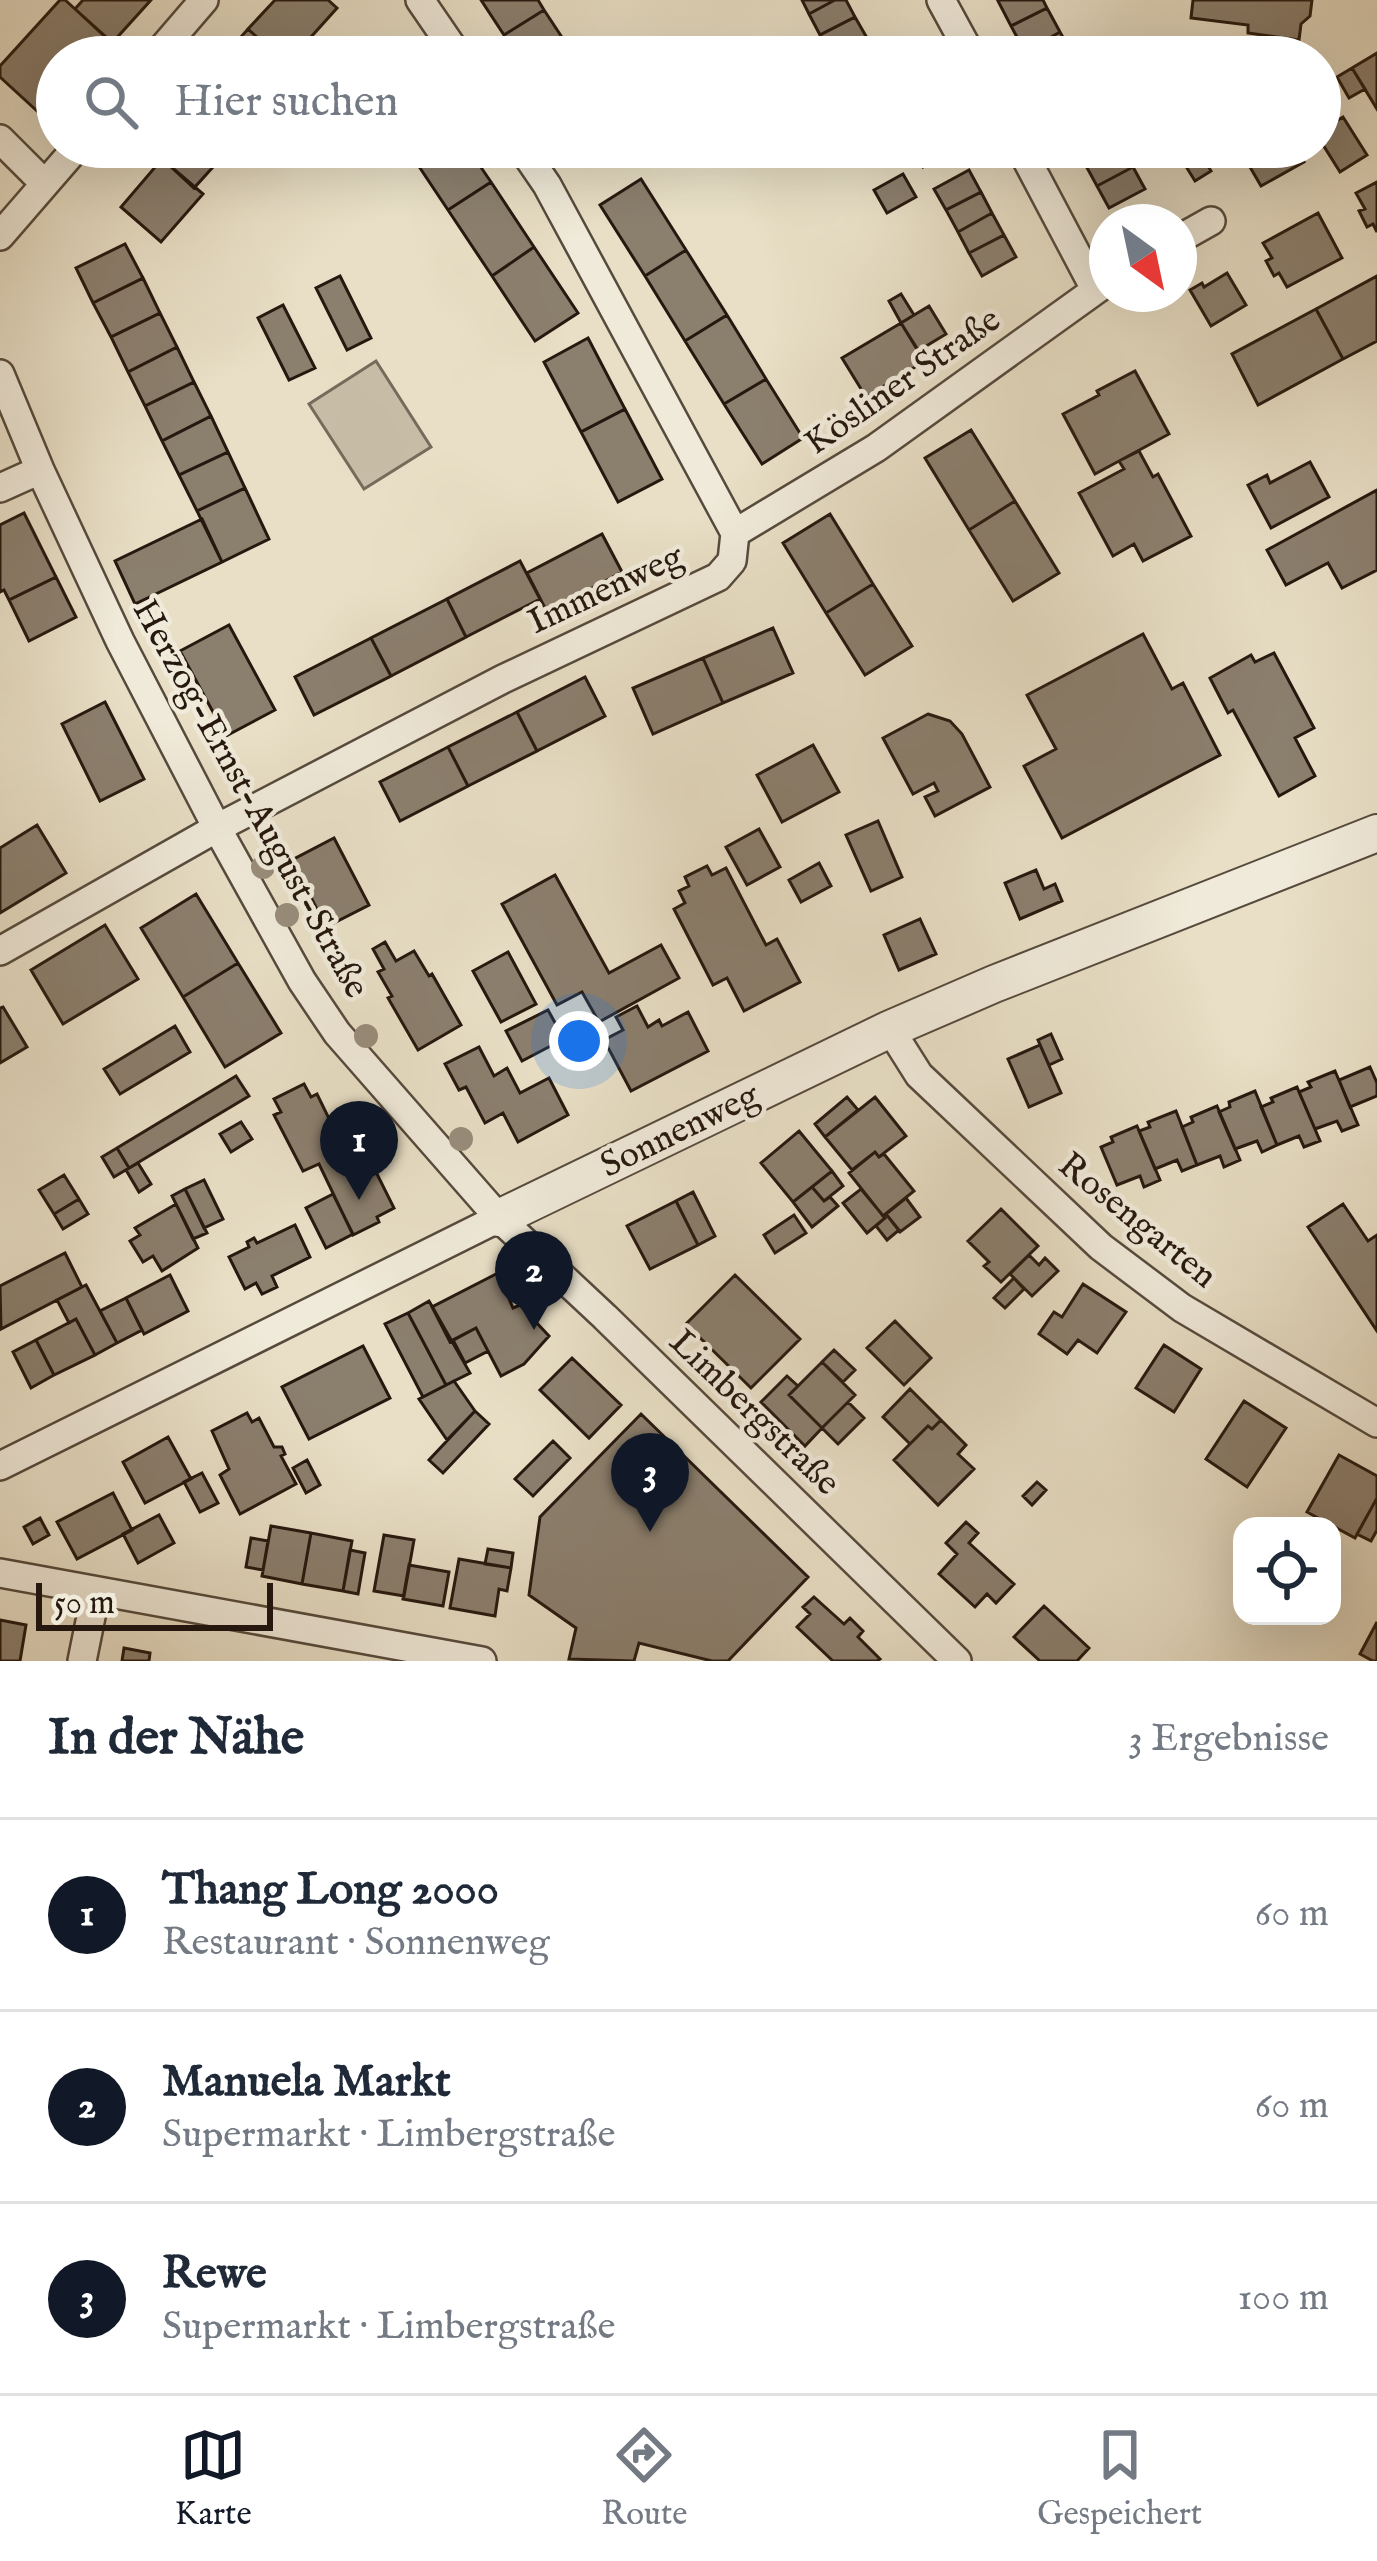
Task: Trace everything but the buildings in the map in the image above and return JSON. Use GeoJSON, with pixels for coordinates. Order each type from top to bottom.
{"type":"FeatureCollection","features":[{"type":"Feature","properties":{"kind":"street"},"geometry":{"type":"LineString","coordinates":[[173,36],[204,0]]}},
{"type":"Feature","properties":{"kind":"street"},"geometry":{"type":"LineString","coordinates":[[421,0],[445,36]]}},
{"type":"Feature","properties":{"kind":"street"},"geometry":{"type":"LineString","coordinates":[[941,0],[961,36]]}},
{"type":"Feature","properties":{"kind":"street"},"geometry":{"type":"LineString","coordinates":[[0,139],[45,184]]}},
{"type":"Feature","properties":{"kind":"street"},"geometry":{"type":"LineString","coordinates":[[0,236],[59,168]]}},
{"type":"Feature","properties":{"kind":"street"},"geometry":{"type":"LineString","coordinates":[[535,168],[735,533]]}},
{"type":"Feature","properties":{"kind":"street"},"geometry":{"type":"LineString","coordinates":[[1032,168],[1089,265]]}},
{"type":"Feature","properties":{"kind":"street"},"geometry":{"type":"LineString","coordinates":[[1197,229],[1211,221]]}},
{"type":"Feature","properties":{"kind":"street","name":"Kösliner Straße"},"geometry":{"type":"LineString","coordinates":[[735,533],[876,448],[1089,295]]}},
{"type":"Feature","properties":{"kind":"street","name":"Herzog-Ernst-August-Straße"},"geometry":{"type":"LineString","coordinates":[[0,374],[120,640],[302,981],[338,1033],[499,1218]]}},
{"type":"Feature","properties":{"kind":"street"},"geometry":{"type":"LineString","coordinates":[[0,488],[40,470]]}},
{"type":"Feature","properties":{"kind":"street","name":"Immenweg"},"geometry":{"type":"LineString","coordinates":[[0,951],[217,828],[503,680],[718,577],[732,561],[735,533]]}},
{"type":"Feature","properties":{"kind":"street","name":"Sonnenweg"},"geometry":{"type":"LineString","coordinates":[[0,1466],[890,1029],[1377,833]]}},
{"type":"Feature","properties":{"kind":"street","name":"Rosengarten"},"geometry":{"type":"LineString","coordinates":[[890,1029],[919,1075],[1101,1247],[1182,1308],[1374,1418]]}},
{"type":"Feature","properties":{"kind":"street","name":"Limbergstraße"},"geometry":{"type":"LineString","coordinates":[[499,1218],[957,1661]]}},
{"type":"Feature","properties":{"kind":"street"},"geometry":{"type":"LineString","coordinates":[[0,1573],[482,1661]]}},
{"type":"Feature","properties":{"kind":"street"},"geometry":{"type":"LineString","coordinates":[[82,1661],[96,1592]]}},
{"type":"Feature","properties":{"kind":"shaded area"},"geometry":{"type":"Polygon","coordinates":[[[376,361],[431,447],[364,489],[309,404],[376,361]]]}},
{"type":"Feature","properties":{"kind":"place","name":"Thang Long 2000"},"geometry":{"type":"Point","coordinates":[359,1200]}},
{"type":"Feature","properties":{"kind":"place","name":"Manuela Markt"},"geometry":{"type":"Point","coordinates":[534,1330]}},
{"type":"Feature","properties":{"kind":"place","name":"Rewe"},"geometry":{"type":"Point","coordinates":[650,1532]}}]}
